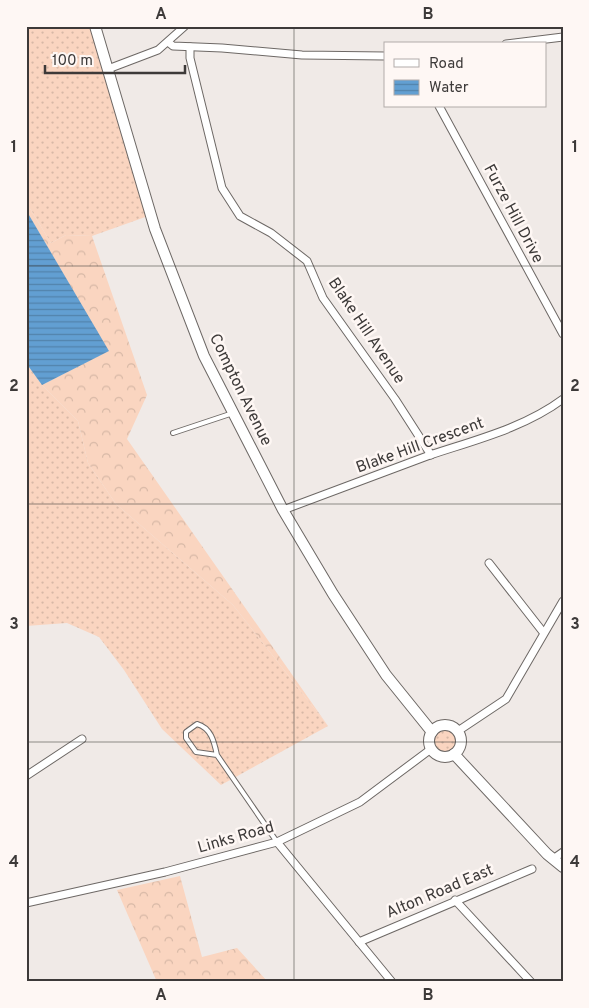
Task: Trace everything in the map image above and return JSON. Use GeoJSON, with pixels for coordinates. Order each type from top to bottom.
{"type":"FeatureCollection","features":[{"type":"Feature","properties":{"kind":"street","name":"Compton Avenue"},"geometry":{"type":"LineString","coordinates":[[95,26],[155,229],[204,356],[283,510],[333,594],[386,675],[432,732]]}},
{"type":"Feature","properties":{"kind":"street"},"geometry":{"type":"LineString","coordinates":[[108,69],[146,56],[168,42],[186,26]]}},
{"type":"Feature","properties":{"kind":"street"},"geometry":{"type":"LineString","coordinates":[[522,42],[563,37]]}},
{"type":"Feature","properties":{"kind":"street"},"geometry":{"type":"LineString","coordinates":[[168,42],[173,46],[302,55],[384,56]]}},
{"type":"Feature","properties":{"kind":"street","name":"Blake Hill Avenue"},"geometry":{"type":"LineString","coordinates":[[190,47],[190,58],[222,188],[240,216],[271,233],[307,261],[323,298],[395,399],[431,455]]}},
{"type":"Feature","properties":{"kind":"street","name":"Furze Hill Drive"},"geometry":{"type":"LineString","coordinates":[[440,108],[563,334]]}},
{"type":"Feature","properties":{"kind":"street","name":"Blake Hill Crescent"},"geometry":{"type":"LineString","coordinates":[[283,510],[431,455],[470,444],[536,417],[563,399]]}},
{"type":"Feature","properties":{"kind":"street"},"geometry":{"type":"LineString","coordinates":[[490,563],[543,632]]}},
{"type":"Feature","properties":{"kind":"street"},"geometry":{"type":"LineString","coordinates":[[458,731],[506,699],[529,662],[543,632],[563,601]]}},
{"type":"Feature","properties":{"kind":"street"},"geometry":{"type":"LineString","coordinates":[[446,724],[458,731],[461,742],[454,754],[444,757],[431,749],[429,739],[432,732],[440,725],[446,724]]}},
{"type":"Feature","properties":{"kind":"street"},"geometry":{"type":"LineString","coordinates":[[26,776],[82,739]]}},
{"type":"Feature","properties":{"kind":"street","name":"Links Road"},"geometry":{"type":"LineString","coordinates":[[26,903],[165,872],[277,842],[360,802],[431,749]]}},
{"type":"Feature","properties":{"kind":"street"},"geometry":{"type":"LineString","coordinates":[[454,754],[553,859],[563,867]]}},
{"type":"Feature","properties":{"kind":"street"},"geometry":{"type":"LineString","coordinates":[[277,842],[392,982]]}},
{"type":"Feature","properties":{"kind":"street"},"geometry":{"type":"LineString","coordinates":[[553,859],[563,852]]}},
{"type":"Feature","properties":{"kind":"street","name":"Alton Road East"},"geometry":{"type":"LineString","coordinates":[[359,942],[532,869]]}},
{"type":"Feature","properties":{"kind":"street"},"geometry":{"type":"LineString","coordinates":[[455,900],[531,982]]}},
{"type":"Feature","properties":{"kind":"lane"},"geometry":{"type":"LineString","coordinates":[[173,433],[233,413]]}},
{"type":"Feature","properties":{"kind":"lane"},"geometry":{"type":"LineString","coordinates":[[217,755],[196,752],[186,738],[186,732],[189,728],[197,724],[204,726],[214,739],[217,755],[277,842]]}},
{"type":"Feature","properties":{"kind":"green space"},"geometry":{"type":"Polygon","coordinates":[[[26,26],[95,26],[151,215],[92,236],[66,235],[51,243],[26,202],[26,26]]]}},
{"type":"Feature","properties":{"kind":"green space"},"geometry":{"type":"Polygon","coordinates":[[[26,202],[51,243],[66,235],[92,236],[147,395],[127,439],[328,726],[233,605],[116,504],[88,463],[78,421],[42,385],[108,351],[26,210],[26,202]]]}},
{"type":"Feature","properties":{"kind":"green space"},"geometry":{"type":"Polygon","coordinates":[[[26,363],[42,385],[78,421],[88,463],[116,504],[233,605],[328,726],[221,785],[162,729],[124,670],[99,637],[67,623],[26,626],[26,363]]]}},
{"type":"Feature","properties":{"kind":"green space"},"geometry":{"type":"Polygon","coordinates":[[[445,725],[451,726],[456,730],[460,735],[460,747],[456,752],[451,756],[445,757],[439,756],[434,752],[430,747],[429,741],[430,735],[434,730],[439,726],[445,725]]]}},
{"type":"Feature","properties":{"kind":"green space"},"geometry":{"type":"Polygon","coordinates":[[[180,876],[202,957],[237,948],[268,982],[157,982],[117,890],[180,876]]]}},
{"type":"Feature","properties":{"kind":"water"},"geometry":{"type":"Polygon","coordinates":[[[26,210],[109,351],[42,385],[26,363],[26,210]]]}}]}
